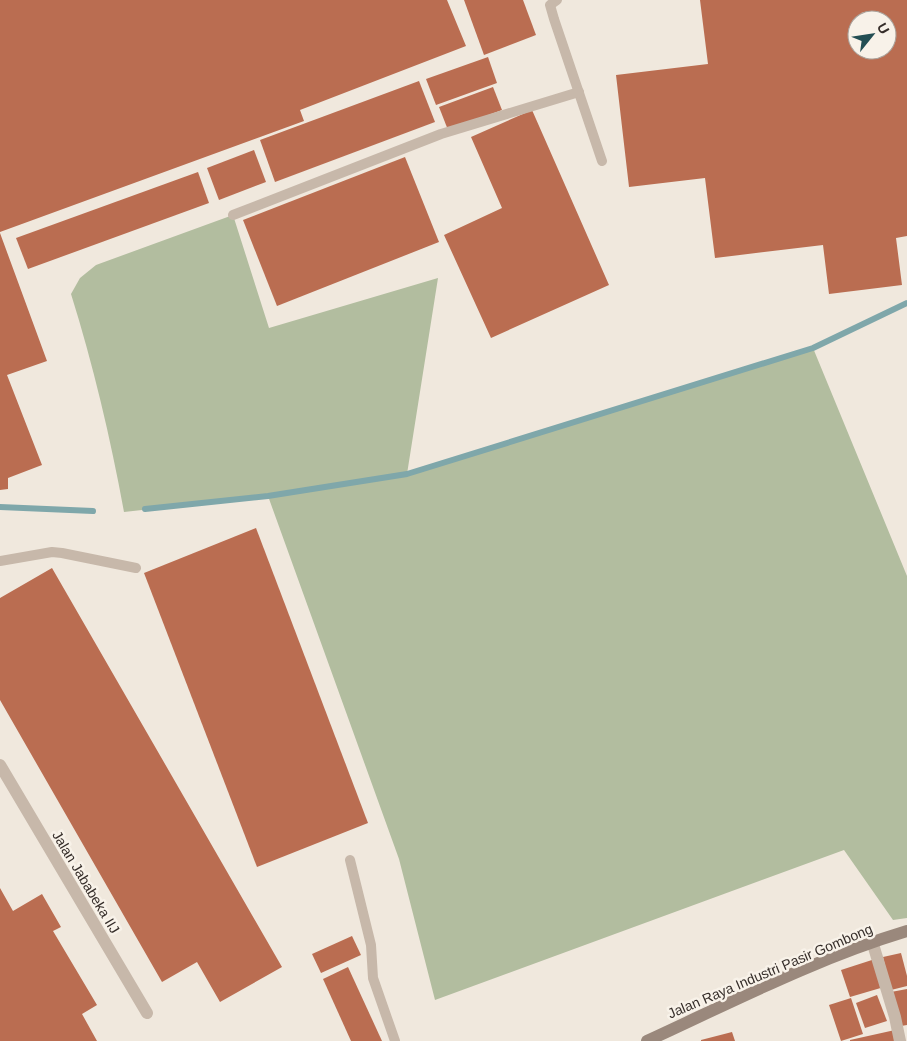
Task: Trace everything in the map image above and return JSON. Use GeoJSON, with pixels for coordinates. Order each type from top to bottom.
{"type":"FeatureCollection","features":[{"type":"Feature","properties":{"kind":"main road","name":"Jalan Raya Industri Pasir Gombong"},"geometry":{"type":"LineString","coordinates":[[647,1041],[787,977],[872,941],[907,931]]}},
{"type":"Feature","properties":{"kind":"street","name":"Jalan Jababeka IIJ"},"geometry":{"type":"LineString","coordinates":[[0,765],[147,1013]]}},
{"type":"Feature","properties":{"kind":"street"},"geometry":{"type":"LineString","coordinates":[[872,941],[895,1017],[900,1041]]}},
{"type":"Feature","properties":{"kind":"lane"},"geometry":{"type":"LineString","coordinates":[[556,0],[550,5],[602,161]]}},
{"type":"Feature","properties":{"kind":"lane"},"geometry":{"type":"LineString","coordinates":[[233,215],[441,134],[579,92]]}},
{"type":"Feature","properties":{"kind":"lane"},"geometry":{"type":"LineString","coordinates":[[0,561],[52,552],[136,568]]}},
{"type":"Feature","properties":{"kind":"lane"},"geometry":{"type":"LineString","coordinates":[[350,860],[371,945],[373,978],[395,1041]]}},
{"type":"Feature","properties":{"kind":"green space"},"geometry":{"type":"Polygon","coordinates":[[[233,215],[269,328],[438,278],[407,474],[813,348],[907,576],[907,918],[893,920],[844,850],[435,1000],[399,859],[268,496],[124,512],[101,402],[71,294],[80,278],[96,265],[233,215]]]}},
{"type":"Feature","properties":{"kind":"building"},"geometry":{"type":"Polygon","coordinates":[[[0,0],[447,0],[466,46],[300,110],[304,121],[0,232],[0,0]]]}},
{"type":"Feature","properties":{"kind":"building"},"geometry":{"type":"Polygon","coordinates":[[[464,0],[523,0],[536,35],[484,55],[464,0]]]}},
{"type":"Feature","properties":{"kind":"building"},"geometry":{"type":"Polygon","coordinates":[[[700,0],[907,0],[907,236],[896,238],[902,285],[829,294],[823,245],[715,258],[705,178],[629,187],[616,75],[708,64],[700,0]]]}},
{"type":"Feature","properties":{"kind":"building"},"geometry":{"type":"Polygon","coordinates":[[[488,57],[497,83],[436,105],[426,79],[488,57]]]}},
{"type":"Feature","properties":{"kind":"building"},"geometry":{"type":"Polygon","coordinates":[[[419,81],[435,122],[275,182],[260,140],[419,81]]]}},
{"type":"Feature","properties":{"kind":"building"},"geometry":{"type":"Polygon","coordinates":[[[493,87],[502,110],[448,130],[439,107],[493,87]]]}},
{"type":"Feature","properties":{"kind":"building"},"geometry":{"type":"Polygon","coordinates":[[[532,110],[609,285],[491,338],[444,235],[502,208],[471,137],[532,110]]]}},
{"type":"Feature","properties":{"kind":"building"},"geometry":{"type":"Polygon","coordinates":[[[254,150],[266,182],[219,200],[207,168],[254,150]]]}},
{"type":"Feature","properties":{"kind":"building"},"geometry":{"type":"Polygon","coordinates":[[[405,157],[439,242],[277,306],[243,220],[405,157]]]}},
{"type":"Feature","properties":{"kind":"building"},"geometry":{"type":"Polygon","coordinates":[[[198,172],[209,203],[28,269],[16,238],[198,172]]]}},
{"type":"Feature","properties":{"kind":"building"},"geometry":{"type":"Polygon","coordinates":[[[0,233],[47,361],[7,375],[42,465],[8,478],[8,489],[0,490],[0,233]]]}},
{"type":"Feature","properties":{"kind":"building"},"geometry":{"type":"Polygon","coordinates":[[[256,528],[368,823],[257,867],[144,573],[256,528]]]}},
{"type":"Feature","properties":{"kind":"building"},"geometry":{"type":"Polygon","coordinates":[[[52,568],[282,967],[220,1002],[197,962],[162,982],[0,700],[0,598],[52,568]]]}},
{"type":"Feature","properties":{"kind":"building"},"geometry":{"type":"Polygon","coordinates":[[[0,888],[13,911],[42,894],[61,927],[53,931],[97,1005],[82,1014],[97,1041],[0,1041],[0,888]]]}},
{"type":"Feature","properties":{"kind":"building"},"geometry":{"type":"Polygon","coordinates":[[[352,936],[361,955],[321,973],[312,954],[352,936]]]}},
{"type":"Feature","properties":{"kind":"building"},"geometry":{"type":"Polygon","coordinates":[[[901,953],[907,976],[907,986],[891,990],[883,957],[901,953]]]}},
{"type":"Feature","properties":{"kind":"building"},"geometry":{"type":"Polygon","coordinates":[[[875,959],[884,987],[850,997],[841,970],[875,959]]]}},
{"type":"Feature","properties":{"kind":"building"},"geometry":{"type":"Polygon","coordinates":[[[348,967],[382,1041],[351,1041],[323,979],[348,967]]]}},
{"type":"Feature","properties":{"kind":"building"},"geometry":{"type":"Polygon","coordinates":[[[907,989],[907,1025],[901,1026],[891,992],[907,989]]]}},
{"type":"Feature","properties":{"kind":"building"},"geometry":{"type":"Polygon","coordinates":[[[877,995],[887,1021],[865,1028],[856,1003],[877,995]]]}},
{"type":"Feature","properties":{"kind":"building"},"geometry":{"type":"Polygon","coordinates":[[[851,998],[863,1034],[841,1041],[829,1005],[851,998]]]}},
{"type":"Feature","properties":{"kind":"building"},"geometry":{"type":"Polygon","coordinates":[[[895,1030],[898,1041],[850,1041],[850,1040],[895,1030]]]}},
{"type":"Feature","properties":{"kind":"building"},"geometry":{"type":"Polygon","coordinates":[[[732,1032],[735,1041],[701,1041],[701,1040],[732,1032]]]}},
{"type":"Feature","properties":{"kind":"waterway"},"geometry":{"type":"LineString","coordinates":[[145,509],[268,496],[407,474],[813,348],[907,303]]}},
{"type":"Feature","properties":{"kind":"waterway"},"geometry":{"type":"LineString","coordinates":[[0,507],[93,511]]}}]}
